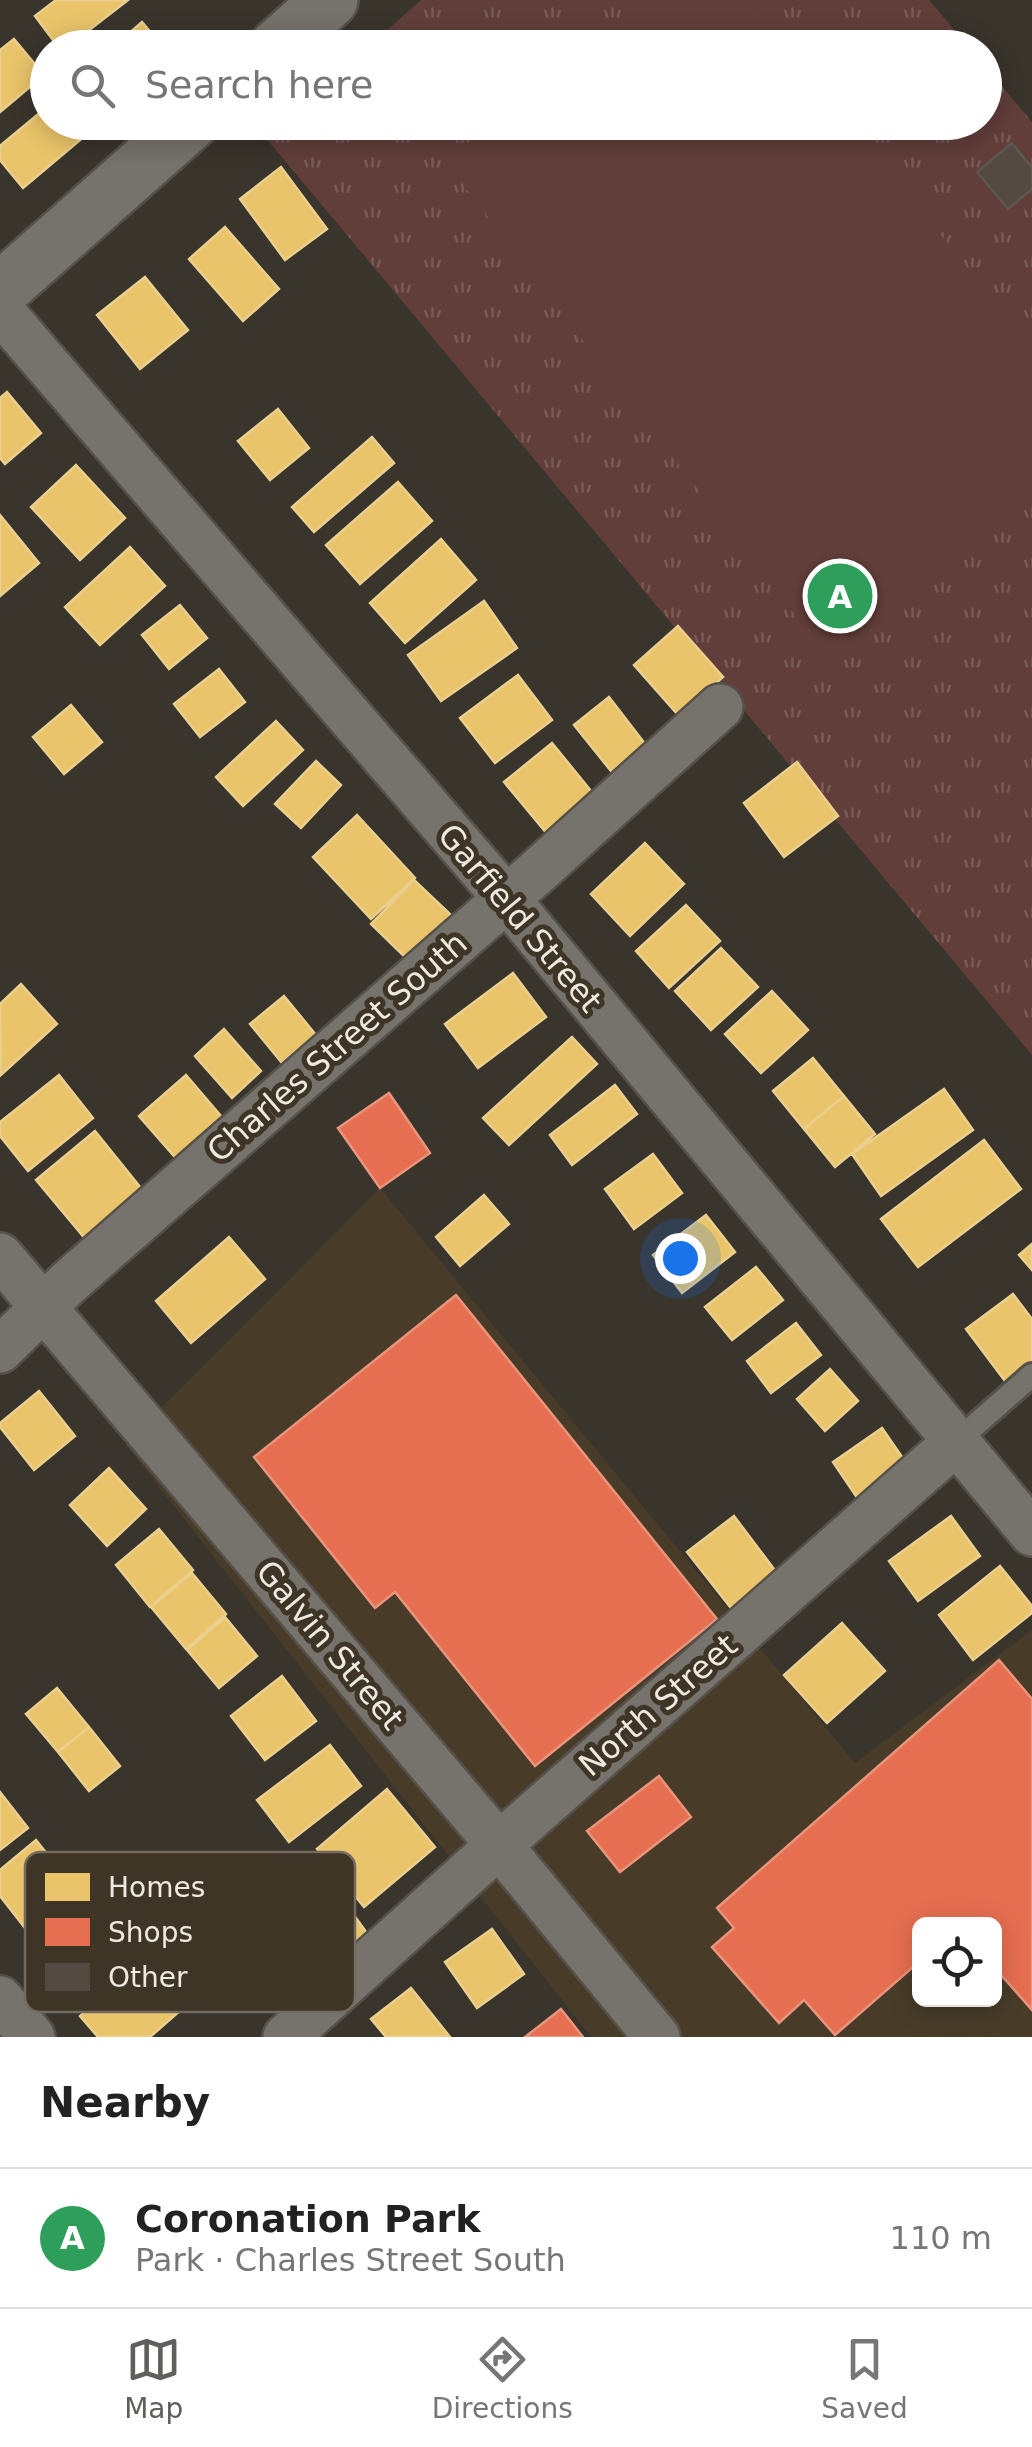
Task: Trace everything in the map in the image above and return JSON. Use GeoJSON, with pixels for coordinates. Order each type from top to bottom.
{"type":"FeatureCollection","features":[{"type":"Feature","properties":{"kind":"street"},"geometry":{"type":"LineString","coordinates":[[296,30],[330,0]]}},
{"type":"Feature","properties":{"kind":"street"},"geometry":{"type":"LineString","coordinates":[[0,291],[171,140]]}},
{"type":"Feature","properties":{"kind":"street","name":"Garfield Street"},"geometry":{"type":"LineString","coordinates":[[0,310],[506,898],[1032,1533]]}},
{"type":"Feature","properties":{"kind":"street","name":"Charles Street South"},"geometry":{"type":"LineString","coordinates":[[0,1350],[68,1282],[720,706]]}},
{"type":"Feature","properties":{"kind":"street","name":"Galvin Street"},"geometry":{"type":"LineString","coordinates":[[0,1256],[499,1844],[657,2037]]}},
{"type":"Feature","properties":{"kind":"street","name":"North Street"},"geometry":{"type":"LineString","coordinates":[[355,1974],[956,1442]]}},
{"type":"Feature","properties":{"kind":"street"},"geometry":{"type":"LineString","coordinates":[[0,1999],[32,2037]]}},
{"type":"Feature","properties":{"kind":"street","name":"North Street"},"geometry":{"type":"LineString","coordinates":[[286,2037],[314,2012]]}},
{"type":"Feature","properties":{"kind":"lane","name":"North Street"},"geometry":{"type":"LineString","coordinates":[[956,1442],[1032,1376]]}},
{"type":"Feature","properties":{"kind":"shaded area"},"geometry":{"type":"Polygon","coordinates":[[[380,1188],[855,1763],[1032,1630],[1032,2037],[591,2037],[125,1444],[380,1188]]]}},
{"type":"Feature","properties":{"kind":"green space"},"geometry":{"type":"Polygon","coordinates":[[[421,0],[929,0],[955,30],[387,30],[421,0]]]}},
{"type":"Feature","properties":{"kind":"green space"},"geometry":{"type":"Polygon","coordinates":[[[651,0],[750,0],[774,30],[614,30],[651,0]]]}},
{"type":"Feature","properties":{"kind":"green space"},"geometry":{"type":"Polygon","coordinates":[[[1002,86],[1032,122],[1032,1055],[268,140],[1002,140],[1002,86]]]}},
{"type":"Feature","properties":{"kind":"green space"},"geometry":{"type":"Polygon","coordinates":[[[478,140],[863,140],[1032,347],[1032,478],[821,649],[448,165],[478,140]]]}},
{"type":"Feature","properties":{"kind":"building: Homes"},"geometry":{"type":"Polygon","coordinates":[[[56,0],[128,0],[89,30],[46,30],[35,16],[56,0]]]}},
{"type":"Feature","properties":{"kind":"building: Homes"},"geometry":{"type":"Polygon","coordinates":[[[142,22],[149,30],[133,30],[142,22]]]}},
{"type":"Feature","properties":{"kind":"building: Homes"},"geometry":{"type":"Polygon","coordinates":[[[14,39],[30,58],[30,87],[0,112],[0,50],[14,39]]]}},
{"type":"Feature","properties":{"kind":"building: Homes"},"geometry":{"type":"Polygon","coordinates":[[[30,121],[30,140],[80,140],[23,188],[0,160],[0,146],[30,121]]]}},
{"type":"Feature","properties":{"kind":"building: Homes"},"geometry":{"type":"Polygon","coordinates":[[[281,167],[327,229],[285,260],[240,199],[281,167]]]}},
{"type":"Feature","properties":{"kind":"building: Homes"},"geometry":{"type":"Polygon","coordinates":[[[225,227],[279,289],[243,321],[189,259],[225,227]]]}},
{"type":"Feature","properties":{"kind":"building: Homes"},"geometry":{"type":"Polygon","coordinates":[[[145,277],[188,330],[140,369],[97,315],[145,277]]]}},
{"type":"Feature","properties":{"kind":"building: Homes"},"geometry":{"type":"Polygon","coordinates":[[[7,392],[41,433],[5,464],[0,458],[0,398],[7,392]]]}},
{"type":"Feature","properties":{"kind":"building: Homes"},"geometry":{"type":"Polygon","coordinates":[[[278,409],[309,448],[270,480],[238,441],[278,409]]]}},
{"type":"Feature","properties":{"kind":"building: Homes"},"geometry":{"type":"Polygon","coordinates":[[[372,437],[394,463],[314,532],[292,507],[372,437]]]}},
{"type":"Feature","properties":{"kind":"building: Homes"},"geometry":{"type":"Polygon","coordinates":[[[76,465],[125,518],[80,560],[31,507],[76,465]]]}},
{"type":"Feature","properties":{"kind":"building: Homes"},"geometry":{"type":"Polygon","coordinates":[[[398,482],[432,521],[360,584],[326,545],[398,482]]]}},
{"type":"Feature","properties":{"kind":"building: Homes"},"geometry":{"type":"Polygon","coordinates":[[[0,515],[39,563],[0,596],[0,515]]]}},
{"type":"Feature","properties":{"kind":"building: Homes"},"geometry":{"type":"Polygon","coordinates":[[[441,539],[476,580],[405,643],[370,603],[441,539]]]}},
{"type":"Feature","properties":{"kind":"building: Homes"},"geometry":{"type":"Polygon","coordinates":[[[130,547],[165,586],[100,645],[65,607],[130,547]]]}},
{"type":"Feature","properties":{"kind":"building: Homes"},"geometry":{"type":"Polygon","coordinates":[[[484,601],[517,648],[441,701],[408,655],[484,601]]]}},
{"type":"Feature","properties":{"kind":"building: Homes"},"geometry":{"type":"Polygon","coordinates":[[[180,605],[207,638],[169,669],[142,635],[180,605]]]}},
{"type":"Feature","properties":{"kind":"building: Homes"},"geometry":{"type":"Polygon","coordinates":[[[678,626],[723,677],[679,716],[634,665],[678,626]]]}},
{"type":"Feature","properties":{"kind":"building: Homes"},"geometry":{"type":"Polygon","coordinates":[[[219,669],[245,702],[200,737],[174,704],[219,669]]]}},
{"type":"Feature","properties":{"kind":"building: Homes"},"geometry":{"type":"Polygon","coordinates":[[[518,675],[552,720],[495,763],[460,718],[518,675]]]}},
{"type":"Feature","properties":{"kind":"building: Homes"},"geometry":{"type":"Polygon","coordinates":[[[609,697],[649,749],[615,776],[574,725],[609,697]]]}},
{"type":"Feature","properties":{"kind":"building: Homes"},"geometry":{"type":"Polygon","coordinates":[[[71,705],[102,742],[64,774],[33,737],[71,705]]]}},
{"type":"Feature","properties":{"kind":"building: Homes"},"geometry":{"type":"Polygon","coordinates":[[[276,721],[303,750],[243,806],[216,777],[276,721]]]}},
{"type":"Feature","properties":{"kind":"building: Homes"},"geometry":{"type":"Polygon","coordinates":[[[552,743],[600,802],[553,841],[504,782],[552,743]]]}},
{"type":"Feature","properties":{"kind":"building: Homes"},"geometry":{"type":"Polygon","coordinates":[[[316,761],[341,785],[301,828],[275,804],[316,761]]]}},
{"type":"Feature","properties":{"kind":"building: Homes"},"geometry":{"type":"Polygon","coordinates":[[[797,762],[838,816],[784,857],[744,803],[797,762]]]}},
{"type":"Feature","properties":{"kind":"building: Homes"},"geometry":{"type":"Polygon","coordinates":[[[357,815],[415,878],[371,919],[313,857],[357,815]]]}},
{"type":"Feature","properties":{"kind":"building: Homes"},"geometry":{"type":"Polygon","coordinates":[[[645,843],[684,884],[630,936],[591,894],[645,843]]]}},
{"type":"Feature","properties":{"kind":"building: Homes"},"geometry":{"type":"Polygon","coordinates":[[[414,880],[451,915],[408,960],[371,924],[414,880]]]}},
{"type":"Feature","properties":{"kind":"building: Homes"},"geometry":{"type":"Polygon","coordinates":[[[686,905],[720,941],[669,988],[636,951],[686,905]]]}},
{"type":"Feature","properties":{"kind":"building: Homes"},"geometry":{"type":"Polygon","coordinates":[[[721,948],[758,987],[711,1030],[675,991],[721,948]]]}},
{"type":"Feature","properties":{"kind":"building: Homes"},"geometry":{"type":"Polygon","coordinates":[[[513,973],[546,1017],[478,1068],[445,1024],[513,973]]]}},
{"type":"Feature","properties":{"kind":"building: Homes"},"geometry":{"type":"Polygon","coordinates":[[[21,984],[57,1024],[1,1075],[0,1004],[21,984]]]}},
{"type":"Feature","properties":{"kind":"building: Homes"},"geometry":{"type":"Polygon","coordinates":[[[772,991],[808,1030],[761,1073],[725,1034],[772,991]]]}},
{"type":"Feature","properties":{"kind":"building: Homes"},"geometry":{"type":"Polygon","coordinates":[[[284,996],[316,1035],[282,1063],[250,1024],[284,996]]]}},
{"type":"Feature","properties":{"kind":"building: Homes"},"geometry":{"type":"Polygon","coordinates":[[[224,1029],[261,1071],[232,1098],[195,1056],[224,1029]]]}},
{"type":"Feature","properties":{"kind":"building: Homes"},"geometry":{"type":"Polygon","coordinates":[[[572,1037],[597,1064],[509,1145],[483,1118],[572,1037]]]}},
{"type":"Feature","properties":{"kind":"building: Homes"},"geometry":{"type":"Polygon","coordinates":[[[813,1058],[844,1096],[804,1129],[773,1091],[813,1058]]]}},
{"type":"Feature","properties":{"kind":"building: Homes"},"geometry":{"type":"Polygon","coordinates":[[[59,1075],[93,1118],[28,1171],[0,1136],[0,1122],[59,1075]]]}},
{"type":"Feature","properties":{"kind":"building: Homes"},"geometry":{"type":"Polygon","coordinates":[[[186,1075],[226,1122],[180,1163],[139,1116],[186,1075]]]}},
{"type":"Feature","properties":{"kind":"building: Homes"},"geometry":{"type":"Polygon","coordinates":[[[615,1085],[637,1114],[572,1165],[550,1135],[615,1085]]]}},
{"type":"Feature","properties":{"kind":"building: Homes"},"geometry":{"type":"Polygon","coordinates":[[[944,1089],[973,1130],[881,1196],[852,1154],[944,1089]]]}},
{"type":"Feature","properties":{"kind":"building: Homes"},"geometry":{"type":"Polygon","coordinates":[[[844,1096],[875,1134],[835,1167],[804,1129],[844,1096]]]}},
{"type":"Feature","properties":{"kind":"building: Homes"},"geometry":{"type":"Polygon","coordinates":[[[95,1131],[145,1193],[87,1241],[36,1180],[95,1131]]]}},
{"type":"Feature","properties":{"kind":"building: Homes"},"geometry":{"type":"Polygon","coordinates":[[[984,1140],[1021,1189],[918,1267],[881,1219],[984,1140]]]}},
{"type":"Feature","properties":{"kind":"building: Homes"},"geometry":{"type":"Polygon","coordinates":[[[653,1154],[682,1193],[634,1229],[605,1189],[653,1154]]]}},
{"type":"Feature","properties":{"kind":"building: Homes"},"geometry":{"type":"Polygon","coordinates":[[[484,1195],[509,1224],[460,1266],[436,1237],[484,1195]]]}},
{"type":"Feature","properties":{"kind":"building: Homes"},"geometry":{"type":"Polygon","coordinates":[[[706,1215],[735,1252],[682,1293],[653,1255],[706,1215]]]}},
{"type":"Feature","properties":{"kind":"building: Homes"},"geometry":{"type":"Polygon","coordinates":[[[229,1237],[265,1279],[191,1343],[156,1301],[229,1237]]]}},
{"type":"Feature","properties":{"kind":"building: Homes"},"geometry":{"type":"Polygon","coordinates":[[[1032,1244],[1032,1270],[1019,1255],[1032,1244]]]}},
{"type":"Feature","properties":{"kind":"building: Homes"},"geometry":{"type":"Polygon","coordinates":[[[756,1267],[783,1300],[732,1340],[705,1307],[756,1267]]]}},
{"type":"Feature","properties":{"kind":"building: Homes"},"geometry":{"type":"Polygon","coordinates":[[[1013,1294],[1032,1319],[1032,1367],[1008,1385],[966,1329],[1013,1294]]]}},
{"type":"Feature","properties":{"kind":"building: Homes"},"geometry":{"type":"Polygon","coordinates":[[[796,1323],[821,1355],[771,1393],[747,1361],[796,1323]]]}},
{"type":"Feature","properties":{"kind":"building: Homes"},"geometry":{"type":"Polygon","coordinates":[[[830,1369],[858,1401],[825,1431],[797,1399],[830,1369]]]}},
{"type":"Feature","properties":{"kind":"building: Homes"},"geometry":{"type":"Polygon","coordinates":[[[39,1391],[75,1436],[34,1470],[0,1423],[39,1391]]]}},
{"type":"Feature","properties":{"kind":"building: Homes"},"geometry":{"type":"Polygon","coordinates":[[[882,1428],[911,1470],[862,1505],[833,1462],[882,1428]]]}},
{"type":"Feature","properties":{"kind":"building: Homes"},"geometry":{"type":"Polygon","coordinates":[[[109,1468],[146,1509],[107,1546],[70,1505],[109,1468]]]}},
{"type":"Feature","properties":{"kind":"building: Homes"},"geometry":{"type":"Polygon","coordinates":[[[734,1516],[780,1577],[734,1612],[687,1552],[734,1516]]]}},
{"type":"Feature","properties":{"kind":"building: Homes"},"geometry":{"type":"Polygon","coordinates":[[[951,1516],[980,1556],[918,1601],[889,1561],[951,1516]]]}},
{"type":"Feature","properties":{"kind":"building: Homes"},"geometry":{"type":"Polygon","coordinates":[[[159,1529],[193,1570],[150,1607],[116,1565],[159,1529]]]}},
{"type":"Feature","properties":{"kind":"building: Homes"},"geometry":{"type":"Polygon","coordinates":[[[1000,1566],[1032,1606],[1032,1613],[973,1660],[939,1615],[1000,1566]]]}},
{"type":"Feature","properties":{"kind":"building: Homes"},"geometry":{"type":"Polygon","coordinates":[[[192,1573],[226,1614],[186,1649],[151,1607],[192,1573]]]}},
{"type":"Feature","properties":{"kind":"building: Homes"},"geometry":{"type":"Polygon","coordinates":[[[225,1617],[257,1656],[219,1688],[187,1650],[225,1617]]]}},
{"type":"Feature","properties":{"kind":"building: Homes"},"geometry":{"type":"Polygon","coordinates":[[[842,1623],[885,1671],[827,1723],[784,1675],[842,1623]]]}},
{"type":"Feature","properties":{"kind":"building: Homes"},"geometry":{"type":"Polygon","coordinates":[[[282,1676],[316,1721],[265,1760],[231,1716],[282,1676]]]}},
{"type":"Feature","properties":{"kind":"building: Homes"},"geometry":{"type":"Polygon","coordinates":[[[57,1688],[89,1727],[58,1752],[26,1714],[57,1688]]]}},
{"type":"Feature","properties":{"kind":"building: Homes"},"geometry":{"type":"Polygon","coordinates":[[[89,1727],[120,1766],[89,1791],[58,1752],[89,1727]]]}},
{"type":"Feature","properties":{"kind":"building: Homes"},"geometry":{"type":"Polygon","coordinates":[[[330,1745],[361,1786],[289,1842],[257,1800],[330,1745]]]}},
{"type":"Feature","properties":{"kind":"building: Homes"},"geometry":{"type":"Polygon","coordinates":[[[387,1789],[435,1847],[364,1907],[355,1896],[355,1852],[317,1849],[387,1789]]]}},
{"type":"Feature","properties":{"kind":"building: Homes"},"geometry":{"type":"Polygon","coordinates":[[[0,1792],[28,1828],[0,1850],[0,1792]]]}},
{"type":"Feature","properties":{"kind":"building: Homes"},"geometry":{"type":"Polygon","coordinates":[[[36,1840],[46,1852],[25,1852],[25,1928],[0,1896],[0,1870],[36,1840]]]}},
{"type":"Feature","properties":{"kind":"building: Homes"},"geometry":{"type":"Polygon","coordinates":[[[355,1917],[374,1943],[355,1957],[355,1917]]]}},
{"type":"Feature","properties":{"kind":"building: Homes"},"geometry":{"type":"Polygon","coordinates":[[[492,1929],[524,1974],[477,2008],[445,1962],[492,1929]]]}},
{"type":"Feature","properties":{"kind":"building: Homes"},"geometry":{"type":"Polygon","coordinates":[[[411,1988],[450,2037],[386,2037],[371,2019],[411,1988]]]}},
{"type":"Feature","properties":{"kind":"building: Homes"},"geometry":{"type":"Polygon","coordinates":[[[85,2012],[179,2012],[150,2037],[98,2037],[80,2016],[85,2012]]]}},
{"type":"Feature","properties":{"kind":"building: Shops"},"geometry":{"type":"Polygon","coordinates":[[[389,1093],[430,1153],[380,1188],[338,1128],[389,1093]]]}},
{"type":"Feature","properties":{"kind":"building: Shops"},"geometry":{"type":"Polygon","coordinates":[[[456,1295],[717,1619],[535,1766],[395,1592],[375,1608],[254,1457],[456,1295]]]}},
{"type":"Feature","properties":{"kind":"building: Shops"},"geometry":{"type":"Polygon","coordinates":[[[999,1660],[1032,1699],[1032,2010],[1002,1976],[1002,1917],[912,1917],[912,1968],[835,2035],[804,2000],[779,2023],[712,1947],[734,1928],[717,1908],[999,1660]]]}},
{"type":"Feature","properties":{"kind":"building: Shops"},"geometry":{"type":"Polygon","coordinates":[[[659,1776],[691,1817],[620,1872],[587,1831],[659,1776]]]}},
{"type":"Feature","properties":{"kind":"building: Shops"},"geometry":{"type":"Polygon","coordinates":[[[561,2009],[583,2037],[525,2037],[561,2009]]]}},
{"type":"Feature","properties":{"kind":"building: Other"},"geometry":{"type":"Polygon","coordinates":[[[1012,143],[1032,168],[1032,189],[1008,209],[977,172],[1012,143]]]}},
{"type":"Feature","properties":{"kind":"place","name":"Coronation Park"},"geometry":{"type":"Point","coordinates":[840,596]}}]}
